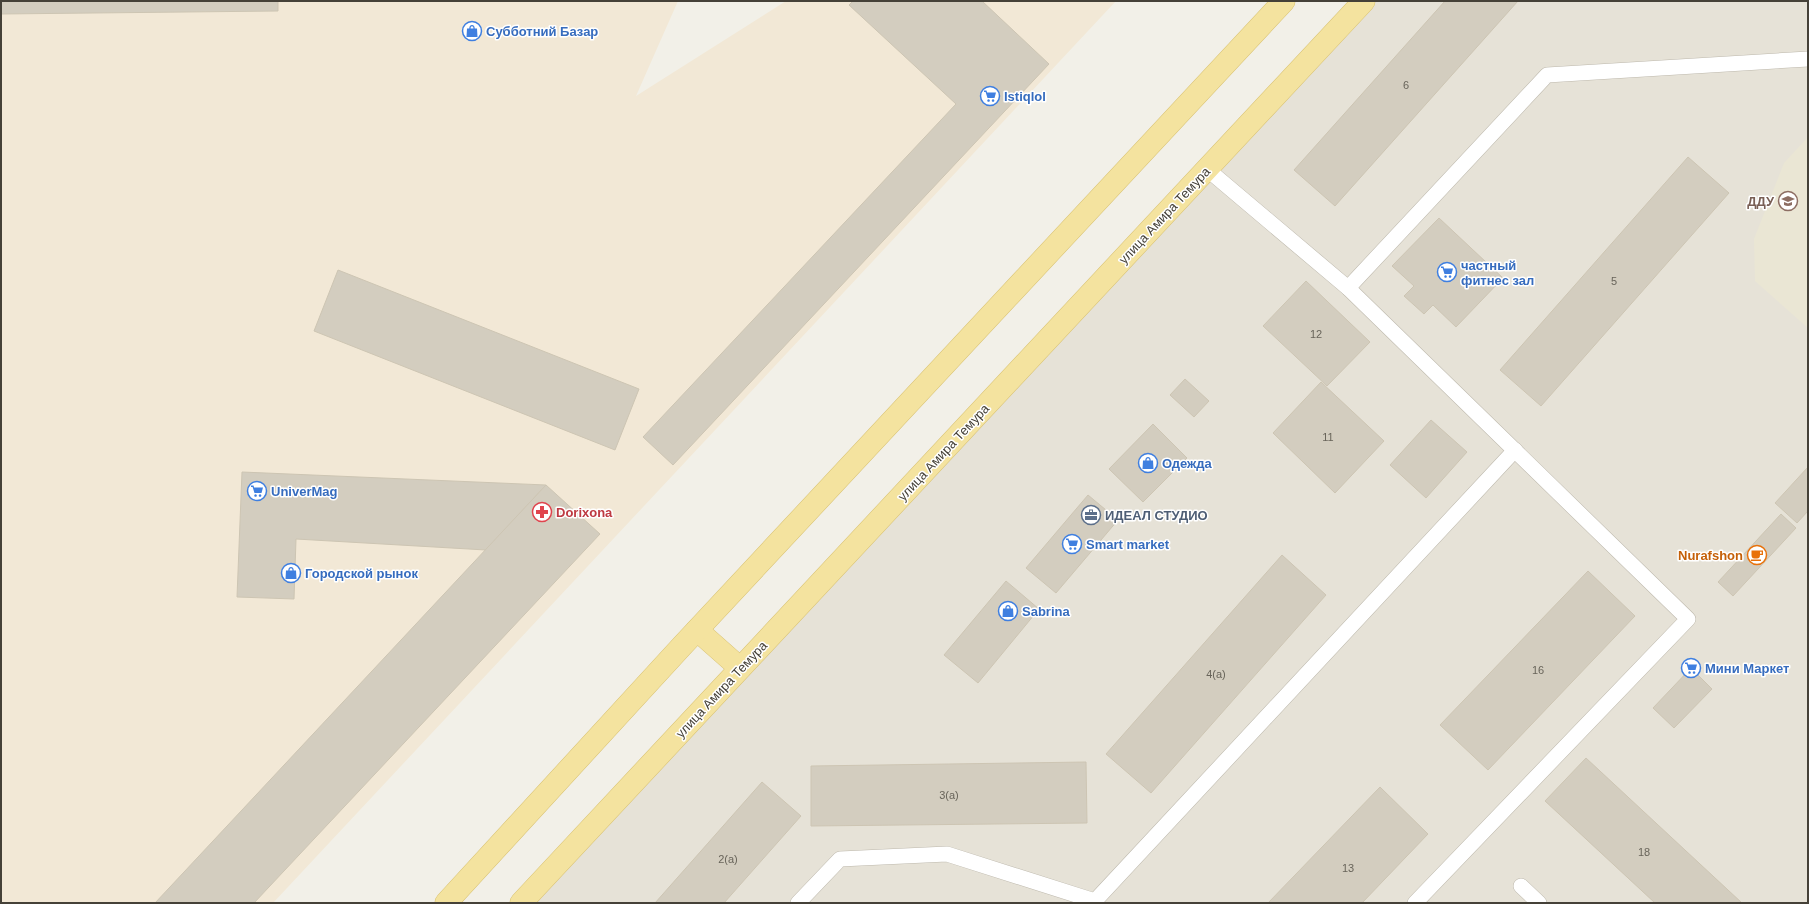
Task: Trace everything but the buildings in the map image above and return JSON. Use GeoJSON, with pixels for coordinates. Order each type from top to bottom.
{"type":"FeatureCollection","features":[{"type":"Feature","properties":{"kind":"main road"},"geometry":{"type":"LineString","coordinates":[[446,903],[697,630],[1284,1]]}},
{"type":"Feature","properties":{"kind":"main road","name":"улица Амира Темура"},"geometry":{"type":"LineString","coordinates":[[521,903],[1364,1]]}},
{"type":"Feature","properties":{"kind":"main road"},"geometry":{"type":"LineString","coordinates":[[697,630],[740,668]]}},
{"type":"Feature","properties":{"kind":"lane"},"geometry":{"type":"LineString","coordinates":[[1348,288],[1547,74],[1808,59]]}},
{"type":"Feature","properties":{"kind":"lane"},"geometry":{"type":"LineString","coordinates":[[1207,169],[1348,288],[1688,619],[1415,903]]}},
{"type":"Feature","properties":{"kind":"lane"},"geometry":{"type":"LineString","coordinates":[[798,903],[840,860],[947,854],[1094,902],[1515,450]]}},
{"type":"Feature","properties":{"kind":"lane"},"geometry":{"type":"LineString","coordinates":[[1521,886],[1539,903]]}},
{"type":"Feature","properties":{"kind":"shaded area","name":"Городской рынок"},"geometry":{"type":"Polygon","coordinates":[[[1,1],[678,1],[636,96],[786,1],[1116,1],[273,903],[1,903],[1,1]]]}},
{"type":"Feature","properties":{"kind":"shaded area"},"geometry":{"type":"Polygon","coordinates":[[[1364,1],[1808,1],[1808,903],[521,903],[1364,1]]]}},
{"type":"Feature","properties":{"kind":"shaded area","name":"ДДУ"},"geometry":{"type":"Polygon","coordinates":[[[1808,137],[1808,328],[1755,281],[1754,239],[1784,163],[1808,137]]]}},
{"type":"Feature","properties":{"kind":"place","name":"Субботний Базар"},"geometry":{"type":"Point","coordinates":[472,31]}},
{"type":"Feature","properties":{"kind":"place","name":"Istiqlol"},"geometry":{"type":"Point","coordinates":[990,96]}},
{"type":"Feature","properties":{"kind":"place","name":"ДДУ"},"geometry":{"type":"Point","coordinates":[1788,201]}},
{"type":"Feature","properties":{"kind":"place","name":"частный фитнес зал"},"geometry":{"type":"Point","coordinates":[1447,272]}},
{"type":"Feature","properties":{"kind":"place","name":"Одежда"},"geometry":{"type":"Point","coordinates":[1148,463]}},
{"type":"Feature","properties":{"kind":"place","name":"UniverMag"},"geometry":{"type":"Point","coordinates":[257,491]}},
{"type":"Feature","properties":{"kind":"place","name":"Dorixona"},"geometry":{"type":"Point","coordinates":[542,512]}},
{"type":"Feature","properties":{"kind":"place","name":"ИДЕАЛ СТУДИО"},"geometry":{"type":"Point","coordinates":[1091,515]}},
{"type":"Feature","properties":{"kind":"place","name":"Smart market"},"geometry":{"type":"Point","coordinates":[1072,544]}},
{"type":"Feature","properties":{"kind":"place","name":"Nurafshon"},"geometry":{"type":"Point","coordinates":[1757,555]}},
{"type":"Feature","properties":{"kind":"place","name":"Городской рынок"},"geometry":{"type":"Point","coordinates":[291,573]}},
{"type":"Feature","properties":{"kind":"place","name":"Sabrina"},"geometry":{"type":"Point","coordinates":[1008,611]}},
{"type":"Feature","properties":{"kind":"place","name":"Мини Маркет"},"geometry":{"type":"Point","coordinates":[1691,668]}}]}
